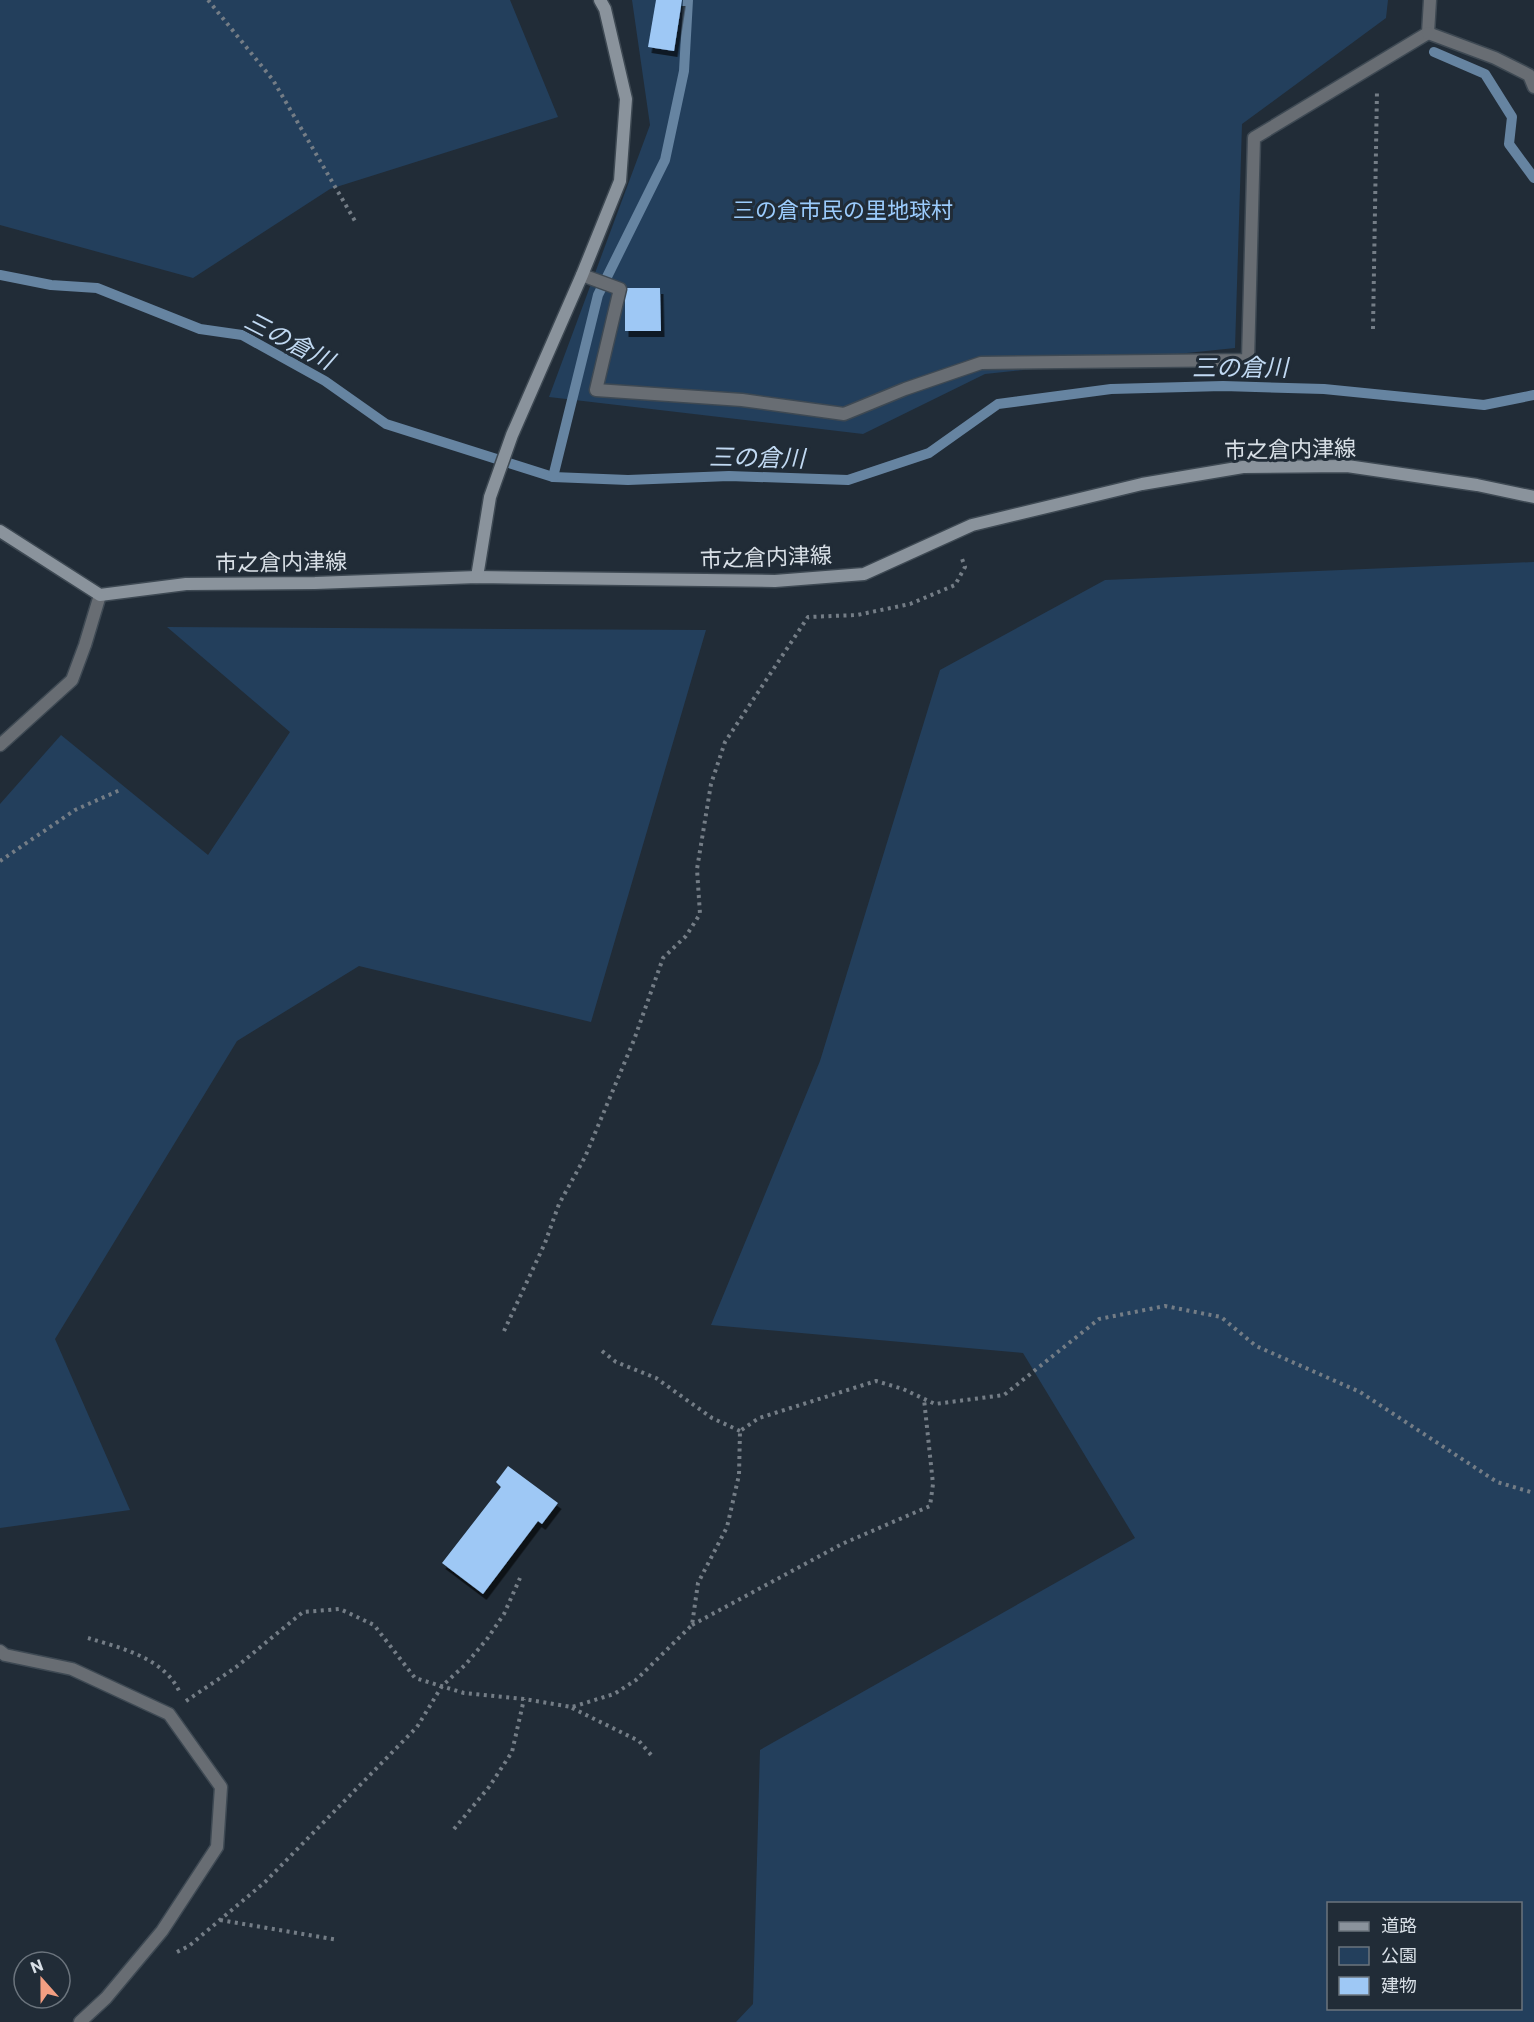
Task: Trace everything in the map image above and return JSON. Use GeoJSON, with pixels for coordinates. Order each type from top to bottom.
{"type":"FeatureCollection","features":[{"type":"Feature","properties":{"kind":"main road"},"geometry":{"type":"LineString","coordinates":[[477,577],[490,497],[512,435],[583,276],[620,181],[626,99],[605,9],[600,0]]}},
{"type":"Feature","properties":{"kind":"main road","name":"市之倉内津線"},"geometry":{"type":"LineString","coordinates":[[100,595],[186,584],[315,583],[477,577],[775,581],[864,574],[972,525],[1142,484],[1243,467],[1347,466],[1477,485],[1534,497]]}},
{"type":"Feature","properties":{"kind":"main road"},"geometry":{"type":"LineString","coordinates":[[0,531],[100,595]]}},
{"type":"Feature","properties":{"kind":"street"},"geometry":{"type":"LineString","coordinates":[[1428,33],[1430,0]]}},
{"type":"Feature","properties":{"kind":"street"},"geometry":{"type":"LineString","coordinates":[[583,276],[620,289],[596,390],[742,400],[844,414],[905,389],[981,363],[1248,360],[1254,138],[1428,33]]}},
{"type":"Feature","properties":{"kind":"street"},"geometry":{"type":"LineString","coordinates":[[1428,33],[1495,58],[1529,75],[1534,87]]}},
{"type":"Feature","properties":{"kind":"street"},"geometry":{"type":"LineString","coordinates":[[0,745],[72,680],[86,645],[100,595]]}},
{"type":"Feature","properties":{"kind":"street"},"geometry":{"type":"LineString","coordinates":[[0,1652],[72,1669],[169,1714],[221,1787],[217,1847],[162,1931],[106,1998],[80,2022]]}},
{"type":"Feature","properties":{"kind":"path"},"geometry":{"type":"LineString","coordinates":[[208,0],[273,80],[355,221]]}},
{"type":"Feature","properties":{"kind":"path"},"geometry":{"type":"LineString","coordinates":[[1373,329],[1377,64]]}},
{"type":"Feature","properties":{"kind":"path"},"geometry":{"type":"LineString","coordinates":[[504,1331],[545,1243],[559,1204],[585,1157],[634,1040],[663,958],[686,936],[700,914],[697,869],[711,784],[725,742],[808,617],[857,615],[910,604],[955,585],[965,567],[952,534]]}},
{"type":"Feature","properties":{"kind":"path"},"geometry":{"type":"LineString","coordinates":[[0,861],[75,810],[120,790]]}},
{"type":"Feature","properties":{"kind":"path"},"geometry":{"type":"LineString","coordinates":[[740,1431],[759,1418],[876,1381],[903,1389],[935,1404],[1004,1395],[1099,1319],[1164,1306],[1221,1317],[1256,1346],[1360,1392],[1497,1482],[1534,1493]]}},
{"type":"Feature","properties":{"kind":"path"},"geometry":{"type":"LineString","coordinates":[[602,1351],[616,1362],[656,1378],[712,1418],[740,1431]]}},
{"type":"Feature","properties":{"kind":"path"},"geometry":{"type":"LineString","coordinates":[[572,1707],[614,1694],[636,1680],[692,1625],[842,1544],[930,1506],[933,1484],[924,1399]]}},
{"type":"Feature","properties":{"kind":"path"},"geometry":{"type":"LineString","coordinates":[[692,1625],[698,1583],[727,1527],[739,1474],[740,1431]]}},
{"type":"Feature","properties":{"kind":"path"},"geometry":{"type":"LineString","coordinates":[[168,1956],[189,1946],[265,1882],[417,1727],[442,1686],[466,1664],[487,1639],[504,1614],[520,1578]]}},
{"type":"Feature","properties":{"kind":"path"},"geometry":{"type":"LineString","coordinates":[[88,1638],[135,1653],[166,1672],[178,1688],[184,1702],[235,1668],[303,1612],[340,1609],[374,1624],[415,1678],[464,1693],[572,1707],[639,1741],[651,1755]]}},
{"type":"Feature","properties":{"kind":"path"},"geometry":{"type":"LineString","coordinates":[[454,1829],[489,1787],[512,1752],[524,1699]]}},
{"type":"Feature","properties":{"kind":"path"},"geometry":{"type":"LineString","coordinates":[[220,1920],[338,1941]]}},
{"type":"Feature","properties":{"kind":"green space"},"geometry":{"type":"Polygon","coordinates":[[[0,0],[510,0],[558,117],[330,189],[193,278],[0,225],[0,0]]]}},
{"type":"Feature","properties":{"kind":"green space","name":"三の倉市民の里地球村"},"geometry":{"type":"Polygon","coordinates":[[[632,0],[1388,0],[1386,18],[1242,124],[1235,348],[985,374],[863,434],[549,397],[650,125],[632,0]]]}},
{"type":"Feature","properties":{"kind":"green space"},"geometry":{"type":"Polygon","coordinates":[[[1534,562],[1534,2022],[736,2022],[753,2004],[760,1750],[1135,1538],[1023,1353],[711,1325],[820,1061],[940,670],[1105,580],[1534,562]]]}},
{"type":"Feature","properties":{"kind":"green space"},"geometry":{"type":"Polygon","coordinates":[[[167,627],[706,630],[591,1022],[359,966],[237,1041],[55,1339],[130,1510],[0,1528],[0,804],[61,735],[208,855],[290,732],[167,627]]]}},
{"type":"Feature","properties":{"kind":"building"},"geometry":{"type":"Polygon","coordinates":[[[656,0],[682,0],[674,51],[648,47],[656,0]]]}},
{"type":"Feature","properties":{"kind":"building"},"geometry":{"type":"Polygon","coordinates":[[[625,288],[660,288],[661,331],[625,331],[625,288]]]}},
{"type":"Feature","properties":{"kind":"building"},"geometry":{"type":"Polygon","coordinates":[[[508,1466],[558,1503],[542,1524],[538,1521],[483,1594],[442,1563],[501,1487],[496,1482],[508,1466]]]}},
{"type":"Feature","properties":{"kind":"waterway"},"geometry":{"type":"LineString","coordinates":[[553,477],[598,295],[665,160],[684,71],[688,0]]}},
{"type":"Feature","properties":{"kind":"waterway"},"geometry":{"type":"LineString","coordinates":[[1434,52],[1485,74],[1512,117],[1509,144],[1534,178]]}},
{"type":"Feature","properties":{"kind":"waterway","name":"三の倉川"},"geometry":{"type":"LineString","coordinates":[[0,275],[51,285],[97,288],[200,329],[242,335],[325,381],[386,424],[553,477],[628,480],[729,476],[848,480],[929,453],[998,404],[1111,389],[1223,386],[1324,389],[1484,405],[1534,395]]}}]}
